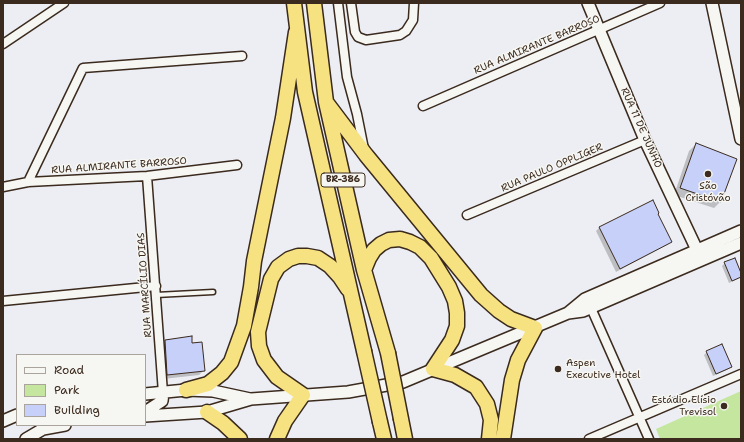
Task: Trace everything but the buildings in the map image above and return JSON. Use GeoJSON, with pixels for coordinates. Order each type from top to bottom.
{"type":"FeatureCollection","features":[{"type":"Feature","properties":{"kind":"highway","name":"BR-386"},"geometry":{"type":"LineString","coordinates":[[294,3],[296,32],[305,92],[384,439]]}},
{"type":"Feature","properties":{"kind":"highway","name":"BR-386"},"geometry":{"type":"LineString","coordinates":[[314,3],[326,102],[364,270],[388,353],[405,439]]}},
{"type":"Feature","properties":{"kind":"highway"},"geometry":{"type":"LineString","coordinates":[[186,390],[208,384],[222,373],[231,362],[244,326],[254,261],[283,118],[296,32]]}},
{"type":"Feature","properties":{"kind":"highway"},"geometry":{"type":"LineString","coordinates":[[326,102],[366,155],[482,295],[498,311],[510,319],[535,328],[518,360],[512,380],[502,439]]}},
{"type":"Feature","properties":{"kind":"highway"},"geometry":{"type":"LineString","coordinates":[[364,270],[374,250],[389,240],[400,239],[410,242],[420,247],[431,258],[449,287],[455,301],[457,313],[457,326],[452,340],[432,369],[455,375],[476,388],[487,404],[491,420],[489,439]]}},
{"type":"Feature","properties":{"kind":"highway"},"geometry":{"type":"LineString","coordinates":[[277,439],[285,422],[303,395],[278,377],[264,360],[259,346],[258,332],[272,279],[278,267],[289,259],[298,256],[318,258],[330,266],[351,292]]}},
{"type":"Feature","properties":{"kind":"highway"},"geometry":{"type":"LineString","coordinates":[[207,412],[223,423],[240,439]]}},
{"type":"Feature","properties":{"kind":"main road","name":"RUA 11 DE JUNHO"},"geometry":{"type":"LineString","coordinates":[[588,3],[645,140],[697,250]]}},
{"type":"Feature","properties":{"kind":"main road"},"geometry":{"type":"LineString","coordinates":[[712,3],[741,139]]}},
{"type":"Feature","properties":{"kind":"main road"},"geometry":{"type":"LineString","coordinates":[[146,416],[207,412],[251,399],[348,392],[403,382],[535,328],[568,313],[585,299],[741,231]]}},
{"type":"Feature","properties":{"kind":"main road"},"geometry":{"type":"LineString","coordinates":[[568,313],[583,311],[591,308],[741,243]]}},
{"type":"Feature","properties":{"kind":"main road"},"geometry":{"type":"LineString","coordinates":[[146,394],[186,390],[213,391],[251,399]]}},
{"type":"Feature","properties":{"kind":"main road"},"geometry":{"type":"LineString","coordinates":[[146,411],[162,401],[163,393]]}},
{"type":"Feature","properties":{"kind":"main road"},"geometry":{"type":"LineString","coordinates":[[3,421],[16,415]]}},
{"type":"Feature","properties":{"kind":"main road"},"geometry":{"type":"LineString","coordinates":[[26,439],[44,431],[62,426]]}},
{"type":"Feature","properties":{"kind":"street"},"geometry":{"type":"LineString","coordinates":[[3,44],[64,3]]}},
{"type":"Feature","properties":{"kind":"street"},"geometry":{"type":"LineString","coordinates":[[338,3],[347,77],[366,155]]}},
{"type":"Feature","properties":{"kind":"street"},"geometry":{"type":"LineString","coordinates":[[352,3],[355,32],[358,37],[366,40],[400,35],[406,31],[413,20],[414,3]]}},
{"type":"Feature","properties":{"kind":"street","name":"RUA ALMIRANTE BARROSO"},"geometry":{"type":"LineString","coordinates":[[423,106],[660,3]]}},
{"type":"Feature","properties":{"kind":"street"},"geometry":{"type":"LineString","coordinates":[[28,182],[83,68],[242,56]]}},
{"type":"Feature","properties":{"kind":"street","name":"RUA PAULO OPPLIGER"},"geometry":{"type":"LineString","coordinates":[[467,215],[645,140]]}},
{"type":"Feature","properties":{"kind":"street","name":"RUA ALMIRANTE BARROSO"},"geometry":{"type":"LineString","coordinates":[[3,187],[28,182],[147,176],[237,165]]}},
{"type":"Feature","properties":{"kind":"street","name":"RUA MARCÍLIO DIAS"},"geometry":{"type":"LineString","coordinates":[[147,176],[163,393]]}},
{"type":"Feature","properties":{"kind":"street"},"geometry":{"type":"LineString","coordinates":[[3,300],[156,286]]}},
{"type":"Feature","properties":{"kind":"street"},"geometry":{"type":"LineString","coordinates":[[591,308],[649,439]]}},
{"type":"Feature","properties":{"kind":"street"},"geometry":{"type":"LineString","coordinates":[[589,439],[741,374]]}},
{"type":"Feature","properties":{"kind":"lane"},"geometry":{"type":"LineString","coordinates":[[156,295],[213,292]]}},
{"type":"Feature","properties":{"kind":"green space","name":"Estádio Elísio Trevisol"},"geometry":{"type":"Polygon","coordinates":[[[741,391],[741,439],[660,439],[656,429],[741,391]]]}},
{"type":"Feature","properties":{"kind":"place","name":"São Cristóvão"},"geometry":{"type":"Point","coordinates":[708,174]}},
{"type":"Feature","properties":{"kind":"place","name":"Aspen Executive Hotel"},"geometry":{"type":"Point","coordinates":[558,369]}},
{"type":"Feature","properties":{"kind":"place","name":"Estádio Elísio Trevisol"},"geometry":{"type":"Point","coordinates":[724,406]}}]}
